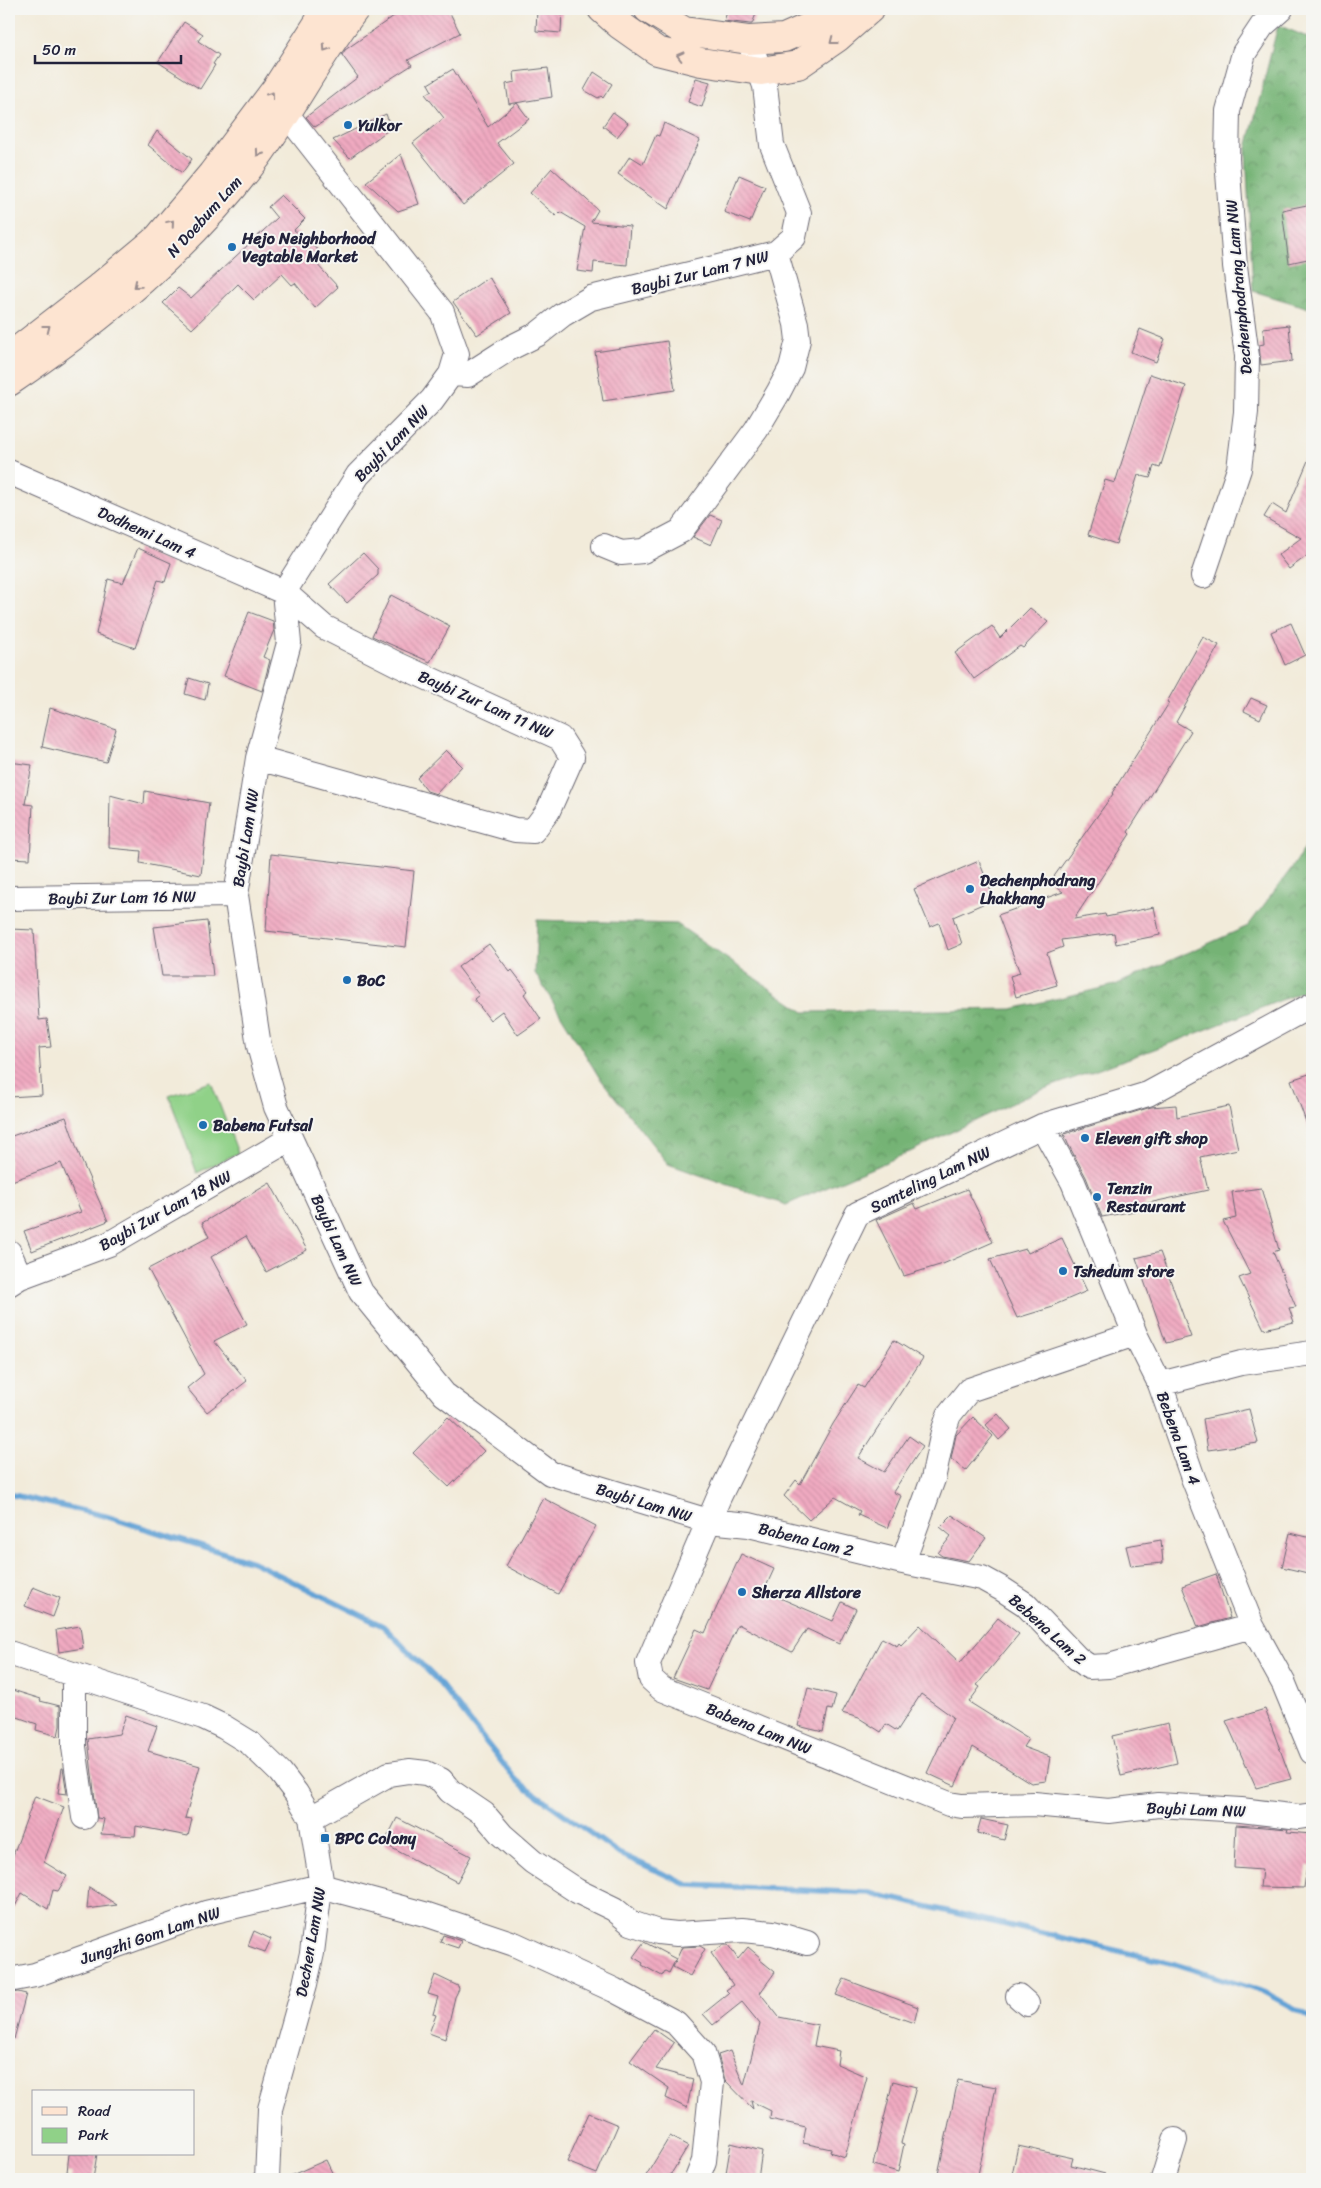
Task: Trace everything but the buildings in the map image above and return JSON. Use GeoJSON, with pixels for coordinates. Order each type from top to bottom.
{"type":"FeatureCollection","features":[{"type":"Feature","properties":{"kind":"main road","name":"N Doebum Lam"},"geometry":{"type":"LineString","coordinates":[[9,358],[158,238],[212,174],[275,90],[327,9]]}},
{"type":"Feature","properties":{"kind":"main road","name":"N Doebum Lam"},"geometry":{"type":"LineString","coordinates":[[9,382],[80,332],[156,269],[220,202],[257,156],[334,36],[355,9]]}},
{"type":"Feature","properties":{"kind":"main road"},"geometry":{"type":"LineString","coordinates":[[602,9],[658,51],[701,62],[761,71],[798,65],[837,38],[870,9]]}},
{"type":"Feature","properties":{"kind":"main road"},"geometry":{"type":"LineString","coordinates":[[648,9],[684,30],[749,40],[784,38],[820,22],[836,9]]}},
{"type":"Feature","properties":{"kind":"street","name":"Dechenphodrang Lam NW"},"geometry":{"type":"LineString","coordinates":[[1203,576],[1239,469],[1246,412],[1247,356],[1235,266],[1227,159],[1228,111],[1244,53],[1262,26],[1281,9]]}},
{"type":"Feature","properties":{"kind":"street","name":"Baybi Zur Lam 7 NW"},"geometry":{"type":"LineString","coordinates":[[451,374],[468,375],[481,368],[510,348],[538,334],[562,315],[591,298],[776,253],[794,237],[799,213],[772,145],[765,86],[749,40]]}},
{"type":"Feature","properties":{"kind":"street","name":"Baybi Lam NW"},"geometry":{"type":"LineString","coordinates":[[285,112],[442,312],[457,354],[451,374],[432,400],[358,475],[284,592],[289,644],[258,758],[236,895],[259,1046],[276,1107],[361,1292],[444,1394],[550,1473],[708,1521]]}},
{"type":"Feature","properties":{"kind":"street"},"geometry":{"type":"LineString","coordinates":[[604,546],[621,553],[643,551],[682,530],[756,430],[778,393],[791,368],[798,340],[796,324],[776,253]]}},
{"type":"Feature","properties":{"kind":"street","name":"Dodhemi Lam 4"},"geometry":{"type":"LineString","coordinates":[[9,472],[284,592]]}},
{"type":"Feature","properties":{"kind":"street","name":"Baybi Zur Lam 11 NW"},"geometry":{"type":"LineString","coordinates":[[258,758],[515,830],[533,831],[548,811],[572,758],[560,738],[399,665],[324,627],[284,592]]}},
{"type":"Feature","properties":{"kind":"street","name":"Baybi Zur Lam 16 NW"},"geometry":{"type":"LineString","coordinates":[[9,898],[236,895]]}},
{"type":"Feature","properties":{"kind":"street","name":"Samteling Lam NW"},"geometry":{"type":"LineString","coordinates":[[708,1521],[857,1214],[1042,1126],[1148,1094],[1312,1005]]}},
{"type":"Feature","properties":{"kind":"street","name":"Bebena Lam 4"},"geometry":{"type":"LineString","coordinates":[[1042,1126],[1073,1182],[1135,1334],[1160,1384],[1193,1478],[1252,1626],[1284,1684],[1312,1752]]}},
{"type":"Feature","properties":{"kind":"street","name":"Baybi Zur Lam 18 NW"},"geometry":{"type":"LineString","coordinates":[[15,1280],[109,1244],[290,1139]]}},
{"type":"Feature","properties":{"kind":"street"},"geometry":{"type":"LineString","coordinates":[[9,1252],[15,1280]]}},
{"type":"Feature","properties":{"kind":"street"},"geometry":{"type":"LineString","coordinates":[[903,1562],[933,1479],[943,1432],[949,1415],[969,1390],[1135,1334]]}},
{"type":"Feature","properties":{"kind":"street"},"geometry":{"type":"LineString","coordinates":[[1160,1384],[1241,1363],[1312,1353]]}},
{"type":"Feature","properties":{"kind":"street","name":"Babena Lam 2"},"geometry":{"type":"LineString","coordinates":[[708,1521],[749,1525],[903,1562]]}},
{"type":"Feature","properties":{"kind":"street","name":"Babena Lam NW"},"geometry":{"type":"LineString","coordinates":[[708,1521],[648,1663],[651,1679],[662,1689],[948,1804],[962,1806],[1042,1805]]}},
{"type":"Feature","properties":{"kind":"street","name":"Bebena Lam 2"},"geometry":{"type":"LineString","coordinates":[[903,1562],[982,1578],[1002,1589],[1025,1604],[1077,1658],[1089,1667],[1109,1666],[1252,1626]]}},
{"type":"Feature","properties":{"kind":"street","name":"Dechen Lam NW"},"geometry":{"type":"LineString","coordinates":[[9,1653],[202,1717],[224,1727],[250,1743],[280,1772],[296,1793],[311,1818],[320,1886],[306,1984],[270,2109],[267,2179]]}},
{"type":"Feature","properties":{"kind":"street"},"geometry":{"type":"LineString","coordinates":[[74,1676],[74,1747],[84,1817]]}},
{"type":"Feature","properties":{"kind":"street"},"geometry":{"type":"LineString","coordinates":[[311,1818],[389,1774],[408,1771],[426,1773],[441,1780],[450,1791],[484,1814],[502,1835],[533,1862],[577,1891],[614,1909],[631,1923],[658,1932],[677,1934],[742,1930],[774,1933],[807,1943]]}},
{"type":"Feature","properties":{"kind":"street","name":"Baybi Lam NW"},"geometry":{"type":"LineString","coordinates":[[1042,1805],[1109,1810],[1158,1805],[1241,1810],[1298,1817],[1312,1815]]}},
{"type":"Feature","properties":{"kind":"street"},"geometry":{"type":"LineString","coordinates":[[320,1886],[428,1915],[514,1944],[614,1990],[676,2023],[703,2053],[712,2082],[704,2162],[697,2179]]}},
{"type":"Feature","properties":{"kind":"street","name":"Jungzhi Gom Lam NW"},"geometry":{"type":"LineString","coordinates":[[9,1980],[35,1974],[206,1913],[320,1886]]}},
{"type":"Feature","properties":{"kind":"street"},"geometry":{"type":"LineString","coordinates":[[1163,2179],[1175,2140]]}},
{"type":"Feature","properties":{"kind":"green space"},"geometry":{"type":"Polygon","coordinates":[[[1278,25],[1312,39],[1312,309],[1253,291],[1246,152],[1278,25]]]}},
{"type":"Feature","properties":{"kind":"green space"},"geometry":{"type":"Polygon","coordinates":[[[1312,836],[1312,988],[1182,1039],[1036,1092],[912,1151],[786,1205],[668,1164],[599,1077],[535,973],[537,920],[677,924],[804,1012],[1012,1009],[1115,985],[1248,926],[1294,865],[1312,836]]]}},
{"type":"Feature","properties":{"kind":"green space","name":"Babena Futsal"},"geometry":{"type":"Polygon","coordinates":[[[211,1082],[238,1153],[197,1173],[169,1096],[211,1082]]]}},
{"type":"Feature","properties":{"kind":"waterway"},"geometry":{"type":"LineString","coordinates":[[9,1494],[105,1516],[253,1562],[383,1626],[436,1679],[516,1780],[618,1853],[688,1885],[869,1893],[1175,1964],[1264,1992],[1312,2018]]}},
{"type":"Feature","properties":{"kind":"place","name":"Yulkor"},"geometry":{"type":"Point","coordinates":[348,125]}},
{"type":"Feature","properties":{"kind":"place","name":"Hejo Neighborhood Vegtable Market"},"geometry":{"type":"Point","coordinates":[232,247]}},
{"type":"Feature","properties":{"kind":"place","name":"Dechenphodrang Lhakhang"},"geometry":{"type":"Point","coordinates":[970,889]}},
{"type":"Feature","properties":{"kind":"place","name":"BoC"},"geometry":{"type":"Point","coordinates":[347,980]}},
{"type":"Feature","properties":{"kind":"place","name":"Babena Futsal"},"geometry":{"type":"Point","coordinates":[203,1125]}},
{"type":"Feature","properties":{"kind":"place","name":"Eleven gift shop"},"geometry":{"type":"Point","coordinates":[1085,1138]}},
{"type":"Feature","properties":{"kind":"place","name":"Tenzin Restaurant"},"geometry":{"type":"Point","coordinates":[1097,1197]}},
{"type":"Feature","properties":{"kind":"place","name":"Tshedum store"},"geometry":{"type":"Point","coordinates":[1063,1271]}},
{"type":"Feature","properties":{"kind":"place","name":"Sherza Allstore"},"geometry":{"type":"Point","coordinates":[742,1592]}},
{"type":"Feature","properties":{"kind":"place","name":"BPC Colony"},"geometry":{"type":"Point","coordinates":[325,1838]}}]}
